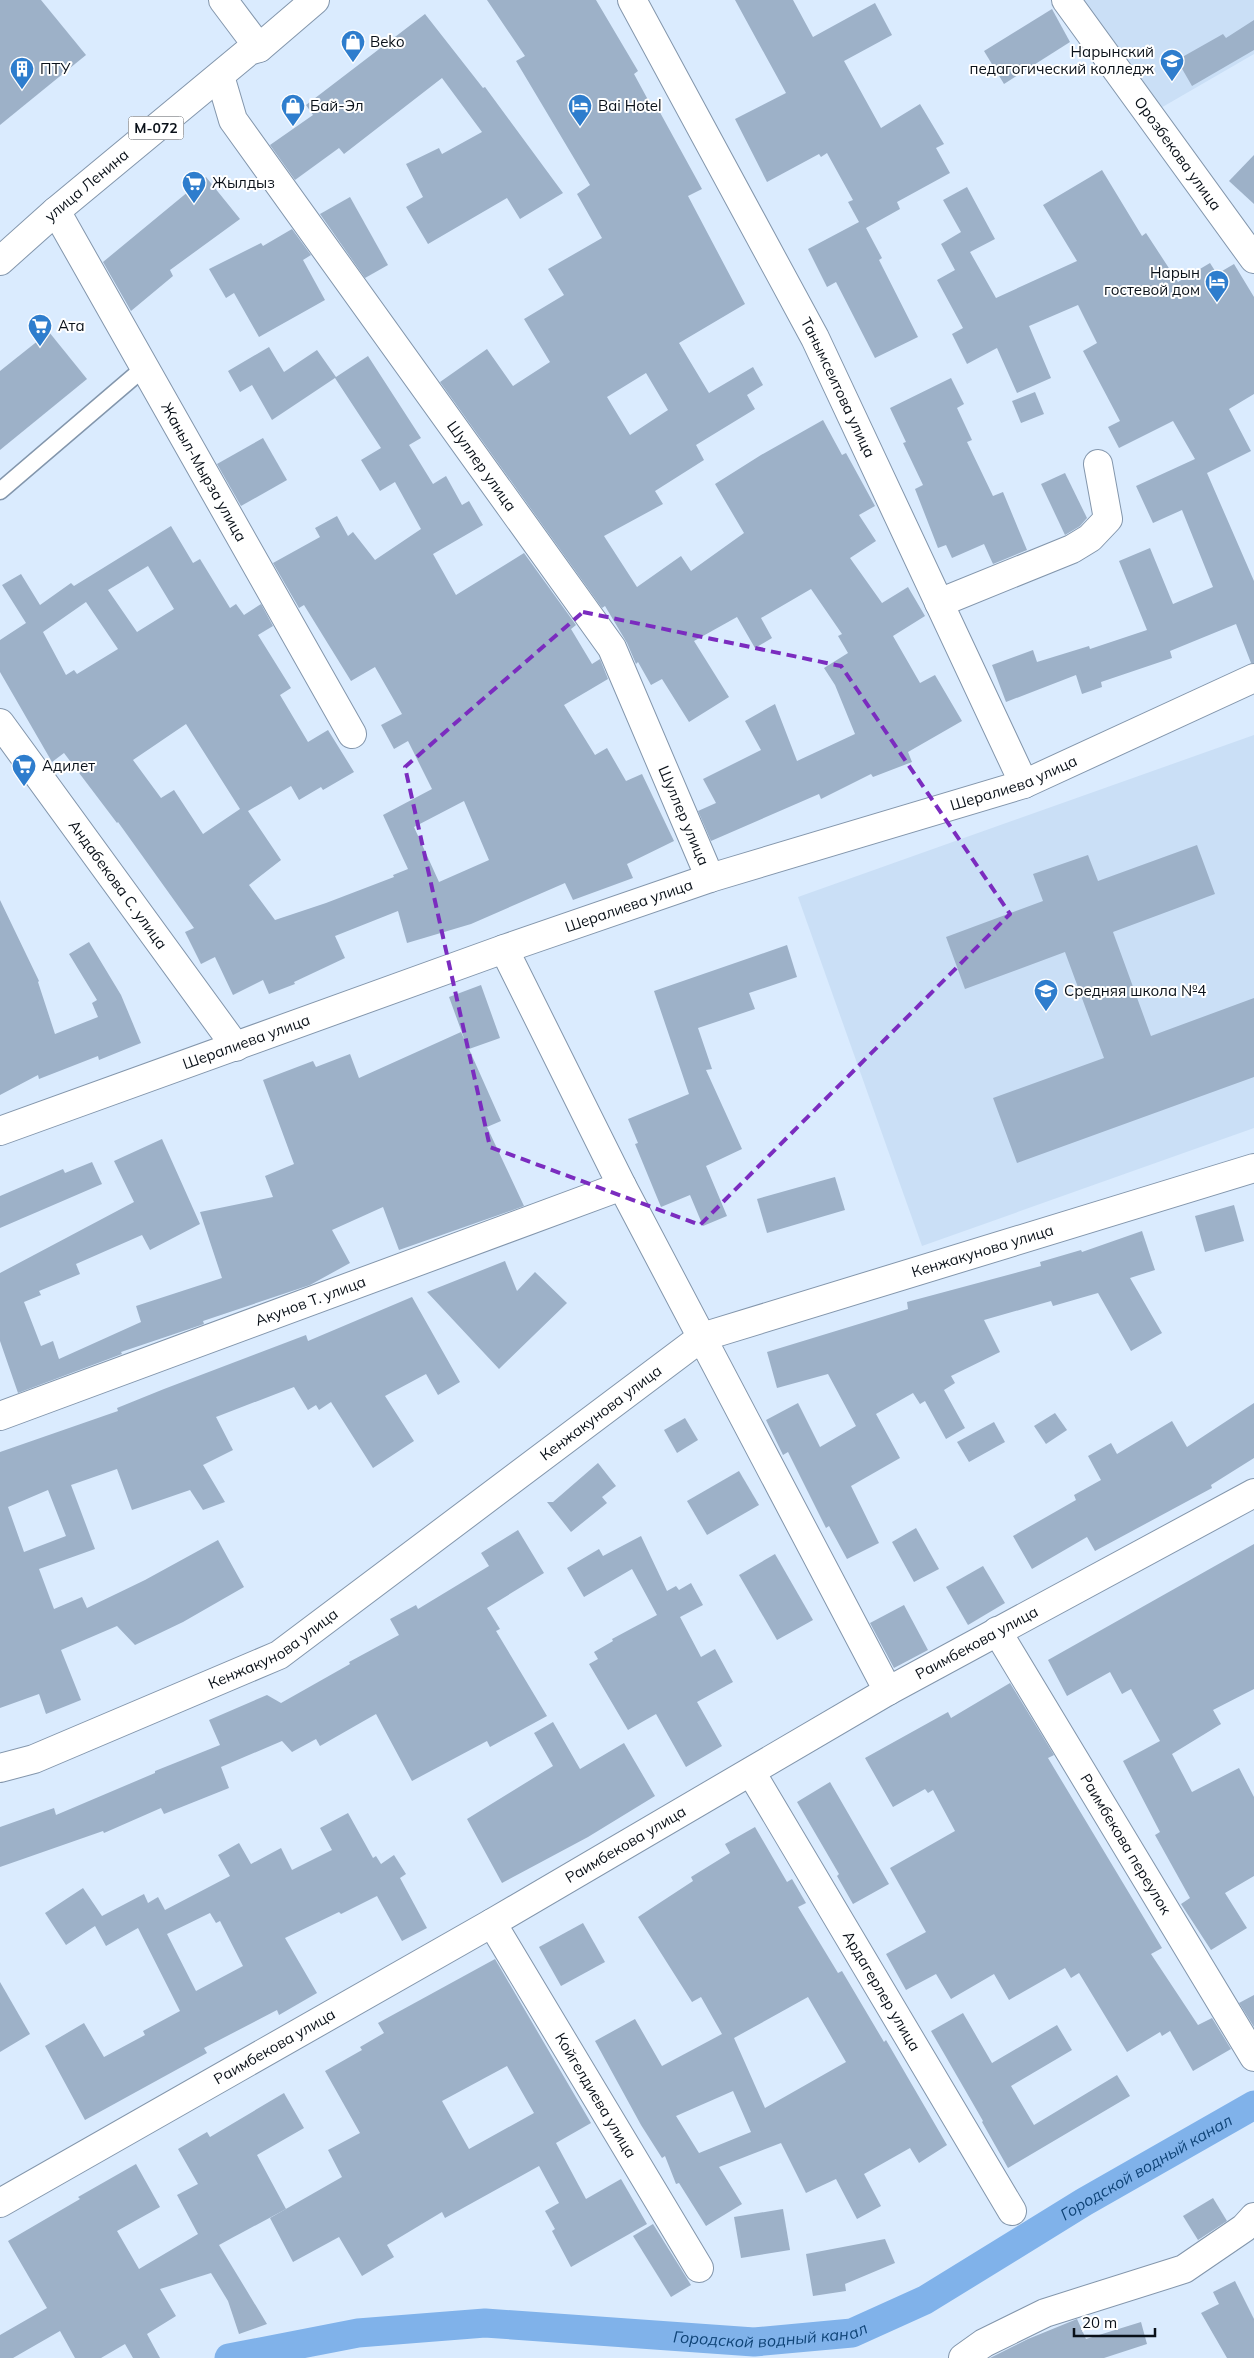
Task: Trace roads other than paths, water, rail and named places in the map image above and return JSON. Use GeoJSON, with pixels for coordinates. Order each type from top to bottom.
{"type":"FeatureCollection","features":[{"type":"Feature","properties":{"kind":"street"},"geometry":{"type":"LineString","coordinates":[[223,0],[259,48]]}},
{"type":"Feature","properties":{"kind":"street","name":"улица Ленина"},"geometry":{"type":"LineString","coordinates":[[0,261],[56,211],[249,51],[259,48],[315,0]]}},
{"type":"Feature","properties":{"kind":"street","name":"Танымсеитова улица"},"geometry":{"type":"LineString","coordinates":[[632,0],[815,338],[1024,784]]}},
{"type":"Feature","properties":{"kind":"street","name":"Орозбекова улица"},"geometry":{"type":"LineString","coordinates":[[1066,0],[1254,259]]}},
{"type":"Feature","properties":{"kind":"street","name":"Шуллер улица"},"geometry":{"type":"LineString","coordinates":[[220,76],[233,120],[612,648],[710,878]]}},
{"type":"Feature","properties":{"kind":"street","name":"Жаныл-Мырза улица"},"geometry":{"type":"LineString","coordinates":[[56,211],[352,734]]}},
{"type":"Feature","properties":{"kind":"street"},"geometry":{"type":"LineString","coordinates":[[939,603],[1072,549],[1090,538],[1108,519],[1098,464]]}},
{"type":"Feature","properties":{"kind":"street","name":"Шералиева улица"},"geometry":{"type":"LineString","coordinates":[[0,1131],[236,1048],[504,949],[710,878],[1024,784],[1254,678]]}},
{"type":"Feature","properties":{"kind":"street","name":"Андабекова С. улица"},"geometry":{"type":"LineString","coordinates":[[0,723],[236,1048]]}},
{"type":"Feature","properties":{"kind":"street"},"geometry":{"type":"LineString","coordinates":[[504,949],[622,1186],[888,1691]]}},
{"type":"Feature","properties":{"kind":"street","name":"Кенжакунова улица"},"geometry":{"type":"LineString","coordinates":[[0,1768],[34,1759],[279,1655],[702,1337],[1254,1168]]}},
{"type":"Feature","properties":{"kind":"street","name":"Акунов Т. улица"},"geometry":{"type":"LineString","coordinates":[[0,1416],[622,1186]]}},
{"type":"Feature","properties":{"kind":"street","name":"Раимбекова улица"},"geometry":{"type":"LineString","coordinates":[[0,2203],[492,1923],[888,1691],[1254,1492]]}},
{"type":"Feature","properties":{"kind":"street","name":"Раимбекова переулок"},"geometry":{"type":"LineString","coordinates":[[997,1631],[1254,2057]]}},
{"type":"Feature","properties":{"kind":"street","name":"Ардагерлер улица"},"geometry":{"type":"LineString","coordinates":[[751,1772],[1012,2211]]}},
{"type":"Feature","properties":{"kind":"street","name":"Койгелдиева улица"},"geometry":{"type":"LineString","coordinates":[[492,1923],[699,2268]]}},
{"type":"Feature","properties":{"kind":"street"},"geometry":{"type":"LineString","coordinates":[[963,2358],[984,2343],[1045,2313],[1184,2269],[1244,2228],[1254,2217]]}},
{"type":"Feature","properties":{"kind":"lane"},"geometry":{"type":"LineString","coordinates":[[0,491],[145,367]]}},
{"type":"Feature","properties":{"kind":"waterway","name":"Городской водный канал"},"geometry":{"type":"LineString","coordinates":[[229,2358],[358,2333],[485,2323],[754,2342],[852,2333],[925,2300],[1084,2202],[1254,2105]]}},
{"type":"Feature","properties":{"kind":"place","name":"Beko"},"geometry":{"type":"Point","coordinates":[353,63]}},
{"type":"Feature","properties":{"kind":"place","name":"Нарынский педагогический колледж"},"geometry":{"type":"Point","coordinates":[1172,82]}},
{"type":"Feature","properties":{"kind":"place","name":"ПТУ"},"geometry":{"type":"Point","coordinates":[22,90]}},
{"type":"Feature","properties":{"kind":"place","name":"Бай-Эл"},"geometry":{"type":"Point","coordinates":[293,127]}},
{"type":"Feature","properties":{"kind":"place","name":"Bai Hotel"},"geometry":{"type":"Point","coordinates":[580,127]}},
{"type":"Feature","properties":{"kind":"place","name":"Жылдыз"},"geometry":{"type":"Point","coordinates":[194,204]}},
{"type":"Feature","properties":{"kind":"place","name":"Нарын гостевой дом"},"geometry":{"type":"Point","coordinates":[1217,303]}},
{"type":"Feature","properties":{"kind":"place","name":"Ата"},"geometry":{"type":"Point","coordinates":[40,347]}},
{"type":"Feature","properties":{"kind":"place","name":"Адилет"},"geometry":{"type":"Point","coordinates":[24,787]}},
{"type":"Feature","properties":{"kind":"place","name":"Средняя школа №4"},"geometry":{"type":"Point","coordinates":[1046,1012]}}]}
